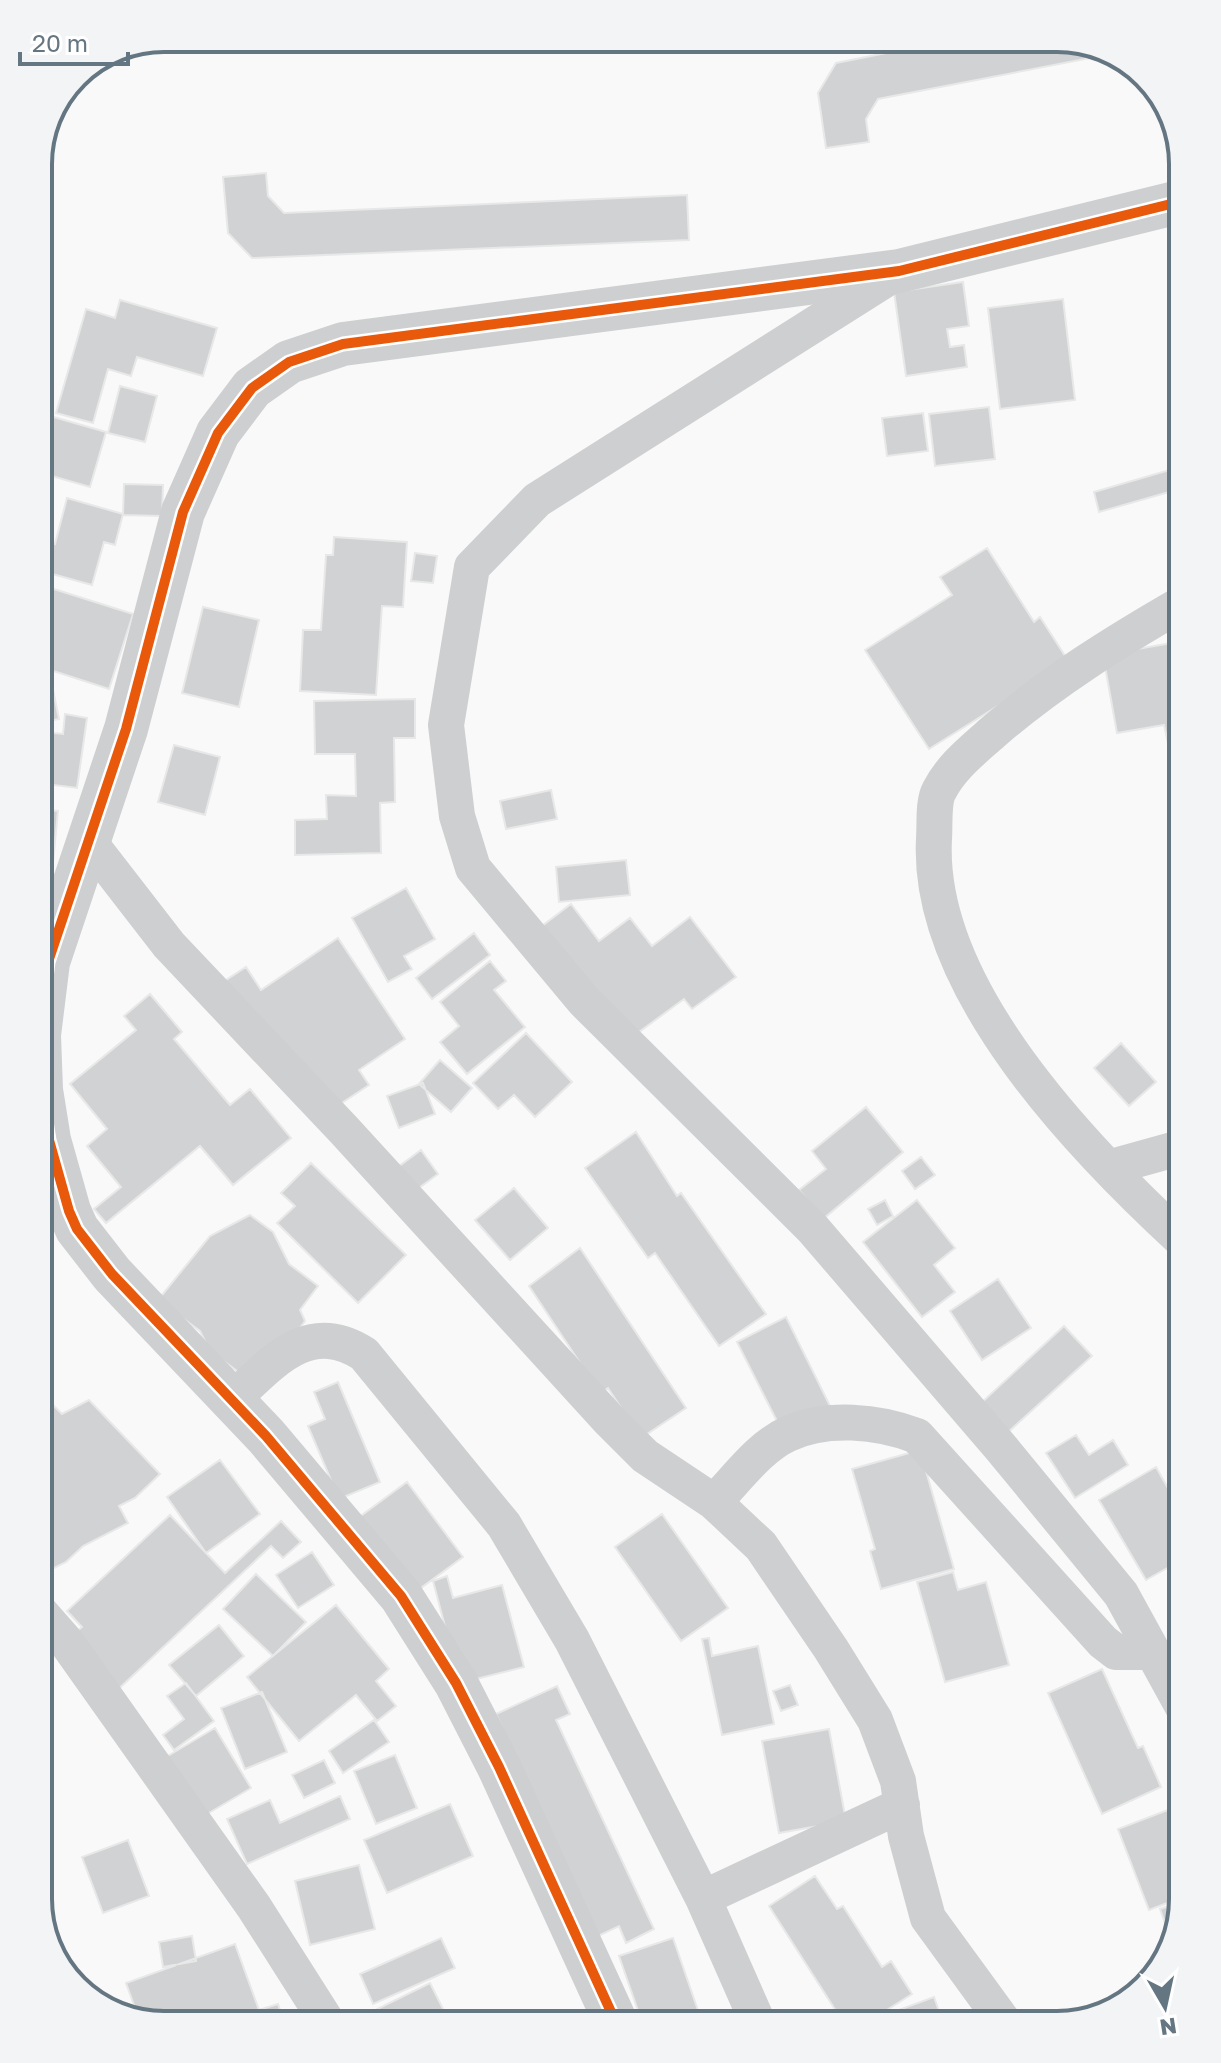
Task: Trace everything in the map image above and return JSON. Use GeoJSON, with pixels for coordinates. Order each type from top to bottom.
{"type":"FeatureCollection","features":[{"type":"Feature","properties":{"kind":"street"},"geometry":{"type":"LineString","coordinates":[[52,951],[126,729],[183,512],[218,433],[252,388],[289,362],[343,344],[899,271],[1169,204]]}},
{"type":"Feature","properties":{"kind":"street"},"geometry":{"type":"LineString","coordinates":[[899,271],[537,500],[472,567],[446,725],[457,816],[473,868],[584,1001],[823,1241],[1121,1594],[1169,1681]]}},
{"type":"Feature","properties":{"kind":"street"},"geometry":{"type":"LineString","coordinates":[[1169,612],[1044,689],[962,759],[937,793],[934,854],[946,929],[978,1004],[1082,1141],[1169,1227]]}},
{"type":"Feature","properties":{"kind":"street"},"geometry":{"type":"LineString","coordinates":[[90,843],[169,945],[323,1107],[610,1421],[645,1456],[714,1502],[761,1546],[875,1720],[898,1781],[918,1888],[928,1918],[996,2011]]}},
{"type":"Feature","properties":{"kind":"street"},"geometry":{"type":"LineString","coordinates":[[52,1150],[77,1229],[112,1274],[277,1448],[393,1585],[456,1683],[499,1767],[608,2011]]}},
{"type":"Feature","properties":{"kind":"street"},"geometry":{"type":"LineString","coordinates":[[1111,1167],[1169,1151]]}},
{"type":"Feature","properties":{"kind":"street"},"geometry":{"type":"LineString","coordinates":[[232,1400],[264,1370],[306,1343],[335,1339],[364,1354],[504,1525],[572,1640],[703,1898],[753,2011]]}},
{"type":"Feature","properties":{"kind":"street"},"geometry":{"type":"LineString","coordinates":[[714,1502],[757,1457],[788,1434],[838,1424],[870,1422],[892,1426],[917,1436],[1103,1642],[1116,1652],[1153,1652]]}},
{"type":"Feature","properties":{"kind":"street"},"geometry":{"type":"LineString","coordinates":[[52,1626],[254,1907],[320,2011]]}},
{"type":"Feature","properties":{"kind":"street"},"geometry":{"type":"LineString","coordinates":[[703,1898],[902,1805]]}},
{"type":"Feature","properties":{"kind":"building"},"geometry":{"type":"Polygon","coordinates":[[[891,52],[1065,52],[1092,58],[878,99],[866,119],[869,142],[826,148],[818,93],[836,63],[891,52]]]}},
{"type":"Feature","properties":{"kind":"building"},"geometry":{"type":"Polygon","coordinates":[[[266,173],[268,196],[284,213],[687,195],[689,240],[252,258],[228,233],[223,177],[266,173]]]}},
{"type":"Feature","properties":{"kind":"building"},"geometry":{"type":"Polygon","coordinates":[[[963,282],[969,326],[947,329],[950,347],[964,345],[967,367],[906,376],[894,292],[963,282]]]}},
{"type":"Feature","properties":{"kind":"building"},"geometry":{"type":"Polygon","coordinates":[[[1063,299],[1075,400],[1000,409],[988,308],[1063,299]]]}},
{"type":"Feature","properties":{"kind":"building"},"geometry":{"type":"Polygon","coordinates":[[[120,300],[217,328],[203,376],[137,357],[131,376],[108,369],[93,423],[56,413],[86,309],[115,318],[120,300]]]}},
{"type":"Feature","properties":{"kind":"building"},"geometry":{"type":"Polygon","coordinates":[[[120,386],[157,396],[145,442],[108,433],[120,386]]]}},
{"type":"Feature","properties":{"kind":"building"},"geometry":{"type":"Polygon","coordinates":[[[989,407],[995,459],[935,466],[929,414],[989,407]]]}},
{"type":"Feature","properties":{"kind":"building"},"geometry":{"type":"Polygon","coordinates":[[[923,413],[928,451],[887,456],[882,418],[923,413]]]}},
{"type":"Feature","properties":{"kind":"building"},"geometry":{"type":"Polygon","coordinates":[[[52,417],[106,432],[90,487],[52,476],[52,417]]]}},
{"type":"Feature","properties":{"kind":"building"},"geometry":{"type":"Polygon","coordinates":[[[1169,470],[1169,492],[1099,512],[1094,492],[1169,470]]]}},
{"type":"Feature","properties":{"kind":"building"},"geometry":{"type":"Polygon","coordinates":[[[124,484],[163,485],[162,516],[123,515],[124,484]]]}},
{"type":"Feature","properties":{"kind":"building"},"geometry":{"type":"Polygon","coordinates":[[[67,498],[123,514],[115,545],[104,542],[92,585],[52,574],[52,543],[55,544],[67,498]]]}},
{"type":"Feature","properties":{"kind":"building"},"geometry":{"type":"Polygon","coordinates":[[[334,537],[407,542],[403,607],[382,606],[376,695],[300,691],[303,630],[321,630],[326,555],[333,555],[334,537]]]}},
{"type":"Feature","properties":{"kind":"building"},"geometry":{"type":"Polygon","coordinates":[[[987,548],[1034,622],[1040,617],[1078,676],[1006,701],[929,749],[865,650],[952,595],[940,577],[987,548]]]}},
{"type":"Feature","properties":{"kind":"building"},"geometry":{"type":"Polygon","coordinates":[[[415,553],[437,556],[433,583],[411,581],[415,553]]]}},
{"type":"Feature","properties":{"kind":"building"},"geometry":{"type":"Polygon","coordinates":[[[52,588],[133,614],[109,689],[52,671],[52,588]]]}},
{"type":"Feature","properties":{"kind":"building"},"geometry":{"type":"Polygon","coordinates":[[[203,607],[259,620],[239,707],[182,693],[203,607]]]}},
{"type":"Feature","properties":{"kind":"building"},"geometry":{"type":"Polygon","coordinates":[[[1169,643],[1169,743],[1164,725],[1117,733],[1103,655],[1169,643]]]}},
{"type":"Feature","properties":{"kind":"building"},"geometry":{"type":"Polygon","coordinates":[[[52,685],[59,719],[52,720],[52,685]]]}},
{"type":"Feature","properties":{"kind":"building"},"geometry":{"type":"Polygon","coordinates":[[[415,699],[415,738],[394,738],[395,802],[380,803],[381,853],[295,855],[295,820],[327,819],[326,795],[356,796],[355,754],[315,754],[314,701],[415,699]]]}},
{"type":"Feature","properties":{"kind":"building"},"geometry":{"type":"Polygon","coordinates":[[[65,714],[87,718],[77,788],[52,785],[52,733],[63,734],[65,714]]]}},
{"type":"Feature","properties":{"kind":"building"},"geometry":{"type":"Polygon","coordinates":[[[174,745],[220,757],[205,815],[158,802],[174,745]]]}},
{"type":"Feature","properties":{"kind":"building"},"geometry":{"type":"Polygon","coordinates":[[[551,790],[557,819],[506,829],[500,801],[551,790]]]}},
{"type":"Feature","properties":{"kind":"building"},"geometry":{"type":"Polygon","coordinates":[[[52,810],[58,811],[52,872],[52,810]]]}},
{"type":"Feature","properties":{"kind":"building"},"geometry":{"type":"Polygon","coordinates":[[[626,860],[630,895],[559,902],[556,867],[626,860]]]}},
{"type":"Feature","properties":{"kind":"building"},"geometry":{"type":"Polygon","coordinates":[[[406,888],[435,939],[404,956],[412,969],[388,982],[352,918],[406,888]]]}},
{"type":"Feature","properties":{"kind":"building"},"geometry":{"type":"Polygon","coordinates":[[[571,904],[599,941],[630,918],[652,946],[690,917],[736,977],[692,1009],[684,999],[628,1040],[542,926],[571,904]]]}},
{"type":"Feature","properties":{"kind":"building"},"geometry":{"type":"Polygon","coordinates":[[[474,933],[490,955],[432,999],[416,978],[474,933]]]}},
{"type":"Feature","properties":{"kind":"building"},"geometry":{"type":"Polygon","coordinates":[[[338,938],[405,1039],[359,1070],[369,1085],[328,1112],[217,986],[246,967],[261,990],[338,938]]]}},
{"type":"Feature","properties":{"kind":"building"},"geometry":{"type":"Polygon","coordinates":[[[490,961],[506,981],[494,990],[525,1027],[467,1074],[440,1042],[459,1026],[440,1002],[490,961]]]}},
{"type":"Feature","properties":{"kind":"building"},"geometry":{"type":"Polygon","coordinates":[[[150,994],[182,1032],[174,1039],[230,1105],[250,1089],[291,1138],[233,1185],[200,1146],[106,1223],[94,1209],[121,1187],[87,1146],[107,1129],[70,1084],[136,1030],[124,1016],[150,994]]]}},
{"type":"Feature","properties":{"kind":"building"},"geometry":{"type":"Polygon","coordinates":[[[526,1033],[572,1082],[535,1117],[514,1095],[498,1109],[473,1083],[526,1033]]]}},
{"type":"Feature","properties":{"kind":"building"},"geometry":{"type":"Polygon","coordinates":[[[1121,1043],[1156,1082],[1129,1106],[1094,1068],[1121,1043]]]}},
{"type":"Feature","properties":{"kind":"building"},"geometry":{"type":"Polygon","coordinates":[[[440,1060],[472,1088],[451,1112],[419,1084],[440,1060]]]}},
{"type":"Feature","properties":{"kind":"building"},"geometry":{"type":"Polygon","coordinates":[[[423,1083],[435,1114],[399,1128],[387,1096],[423,1083]]]}},
{"type":"Feature","properties":{"kind":"building"},"geometry":{"type":"Polygon","coordinates":[[[866,1107],[903,1152],[823,1219],[799,1190],[826,1169],[812,1151],[866,1107]]]}},
{"type":"Feature","properties":{"kind":"building"},"geometry":{"type":"Polygon","coordinates":[[[636,1132],[677,1196],[681,1193],[766,1314],[719,1346],[655,1253],[648,1258],[585,1168],[636,1132]]]}},
{"type":"Feature","properties":{"kind":"building"},"geometry":{"type":"Polygon","coordinates":[[[421,1150],[438,1174],[416,1190],[398,1167],[421,1150]]]}},
{"type":"Feature","properties":{"kind":"building"},"geometry":{"type":"Polygon","coordinates":[[[921,1157],[935,1175],[915,1189],[902,1171],[921,1157]]]}},
{"type":"Feature","properties":{"kind":"building"},"geometry":{"type":"Polygon","coordinates":[[[311,1163],[406,1255],[358,1303],[277,1223],[295,1206],[281,1193],[311,1163]]]}},
{"type":"Feature","properties":{"kind":"building"},"geometry":{"type":"Polygon","coordinates":[[[514,1188],[548,1228],[510,1260],[475,1220],[514,1188]]]}},
{"type":"Feature","properties":{"kind":"building"},"geometry":{"type":"Polygon","coordinates":[[[885,1200],[893,1216],[877,1225],[868,1209],[885,1200]]]}},
{"type":"Feature","properties":{"kind":"building"},"geometry":{"type":"Polygon","coordinates":[[[917,1200],[955,1248],[934,1265],[955,1292],[922,1317],[863,1242],[917,1200]]]}},
{"type":"Feature","properties":{"kind":"building"},"geometry":{"type":"Polygon","coordinates":[[[250,1215],[273,1232],[289,1264],[318,1286],[300,1310],[305,1321],[278,1358],[244,1376],[210,1351],[200,1331],[158,1300],[210,1236],[250,1215]]]}},
{"type":"Feature","properties":{"kind":"building"},"geometry":{"type":"Polygon","coordinates":[[[580,1248],[686,1408],[641,1438],[608,1388],[600,1393],[529,1286],[580,1248]]]}},
{"type":"Feature","properties":{"kind":"building"},"geometry":{"type":"Polygon","coordinates":[[[998,1279],[1031,1328],[982,1360],[950,1311],[998,1279]]]}},
{"type":"Feature","properties":{"kind":"building"},"geometry":{"type":"Polygon","coordinates":[[[786,1317],[831,1408],[783,1433],[737,1342],[786,1317]]]}},
{"type":"Feature","properties":{"kind":"building"},"geometry":{"type":"Polygon","coordinates":[[[1064,1326],[1092,1356],[1006,1434],[979,1405],[1064,1326]]]}},
{"type":"Feature","properties":{"kind":"building"},"geometry":{"type":"Polygon","coordinates":[[[338,1382],[380,1482],[339,1499],[308,1426],[325,1419],[314,1392],[338,1382]]]}},
{"type":"Feature","properties":{"kind":"building"},"geometry":{"type":"Polygon","coordinates":[[[89,1400],[160,1474],[135,1498],[119,1506],[128,1523],[83,1546],[66,1562],[52,1569],[52,1404],[62,1414],[89,1400]]]}},
{"type":"Feature","properties":{"kind":"building"},"geometry":{"type":"Polygon","coordinates":[[[1076,1435],[1089,1455],[1113,1440],[1128,1465],[1075,1498],[1046,1453],[1076,1435]]]}},
{"type":"Feature","properties":{"kind":"building"},"geometry":{"type":"Polygon","coordinates":[[[920,1450],[954,1569],[881,1589],[870,1551],[875,1549],[852,1469],[920,1450]]]}},
{"type":"Feature","properties":{"kind":"building"},"geometry":{"type":"Polygon","coordinates":[[[220,1460],[260,1514],[206,1553],[167,1497],[220,1460]]]}},
{"type":"Feature","properties":{"kind":"building"},"geometry":{"type":"Polygon","coordinates":[[[1156,1467],[1169,1490],[1169,1567],[1146,1580],[1099,1500],[1156,1467]]]}},
{"type":"Feature","properties":{"kind":"building"},"geometry":{"type":"Polygon","coordinates":[[[407,1482],[463,1557],[414,1593],[358,1518],[407,1482]]]}},
{"type":"Feature","properties":{"kind":"building"},"geometry":{"type":"Polygon","coordinates":[[[662,1514],[728,1608],[681,1641],[615,1547],[662,1514]]]}},
{"type":"Feature","properties":{"kind":"building"},"geometry":{"type":"Polygon","coordinates":[[[170,1515],[225,1573],[281,1521],[301,1542],[283,1558],[271,1546],[111,1696],[66,1641],[82,1627],[67,1611],[170,1515]]]}},
{"type":"Feature","properties":{"kind":"building"},"geometry":{"type":"Polygon","coordinates":[[[312,1552],[334,1585],[298,1608],[276,1575],[312,1552]]]}},
{"type":"Feature","properties":{"kind":"building"},"geometry":{"type":"Polygon","coordinates":[[[953,1572],[958,1590],[986,1582],[1009,1665],[945,1682],[917,1582],[953,1572]]]}},
{"type":"Feature","properties":{"kind":"building"},"geometry":{"type":"Polygon","coordinates":[[[256,1574],[306,1622],[273,1656],[223,1609],[256,1574]]]}},
{"type":"Feature","properties":{"kind":"building"},"geometry":{"type":"Polygon","coordinates":[[[447,1576],[453,1598],[502,1585],[524,1667],[460,1683],[433,1581],[447,1576]]]}},
{"type":"Feature","properties":{"kind":"building"},"geometry":{"type":"Polygon","coordinates":[[[336,1605],[389,1669],[376,1681],[396,1706],[377,1721],[356,1695],[299,1741],[247,1677],[336,1605]]]}},
{"type":"Feature","properties":{"kind":"building"},"geometry":{"type":"Polygon","coordinates":[[[219,1625],[244,1656],[196,1696],[169,1665],[219,1625]]]}},
{"type":"Feature","properties":{"kind":"building"},"geometry":{"type":"Polygon","coordinates":[[[709,1638],[712,1656],[758,1646],[774,1724],[722,1735],[702,1639],[709,1638]]]}},
{"type":"Feature","properties":{"kind":"building"},"geometry":{"type":"Polygon","coordinates":[[[1102,1669],[1138,1748],[1143,1746],[1161,1787],[1102,1814],[1048,1693],[1102,1669]]]}},
{"type":"Feature","properties":{"kind":"building"},"geometry":{"type":"Polygon","coordinates":[[[186,1683],[214,1721],[174,1750],[163,1735],[184,1719],[167,1696],[186,1683]]]}},
{"type":"Feature","properties":{"kind":"building"},"geometry":{"type":"Polygon","coordinates":[[[790,1685],[798,1705],[781,1711],[773,1691],[790,1685]]]}},
{"type":"Feature","properties":{"kind":"building"},"geometry":{"type":"Polygon","coordinates":[[[557,1686],[570,1714],[556,1720],[654,1929],[626,1943],[619,1926],[596,1937],[496,1714],[557,1686]]]}},
{"type":"Feature","properties":{"kind":"building"},"geometry":{"type":"Polygon","coordinates":[[[262,1692],[287,1752],[245,1769],[221,1708],[262,1692]]]}},
{"type":"Feature","properties":{"kind":"building"},"geometry":{"type":"Polygon","coordinates":[[[374,1720],[389,1742],[343,1773],[329,1751],[374,1720]]]}},
{"type":"Feature","properties":{"kind":"building"},"geometry":{"type":"Polygon","coordinates":[[[215,1728],[251,1788],[197,1820],[161,1760],[215,1728]]]}},
{"type":"Feature","properties":{"kind":"building"},"geometry":{"type":"Polygon","coordinates":[[[829,1729],[846,1821],[779,1833],[762,1741],[829,1729]]]}},
{"type":"Feature","properties":{"kind":"building"},"geometry":{"type":"Polygon","coordinates":[[[395,1755],[417,1808],[376,1824],[354,1771],[395,1755]]]}},
{"type":"Feature","properties":{"kind":"building"},"geometry":{"type":"Polygon","coordinates":[[[324,1760],[335,1783],[304,1798],[292,1775],[324,1760]]]}},
{"type":"Feature","properties":{"kind":"building"},"geometry":{"type":"Polygon","coordinates":[[[340,1796],[350,1819],[247,1864],[227,1819],[270,1800],[280,1823],[340,1796]]]}},
{"type":"Feature","properties":{"kind":"building"},"geometry":{"type":"Polygon","coordinates":[[[450,1804],[473,1856],[387,1893],[364,1840],[450,1804]]]}},
{"type":"Feature","properties":{"kind":"building"},"geometry":{"type":"Polygon","coordinates":[[[1169,1810],[1169,1902],[1149,1910],[1118,1829],[1169,1810]]]}},
{"type":"Feature","properties":{"kind":"building"},"geometry":{"type":"Polygon","coordinates":[[[128,1840],[149,1896],[103,1913],[82,1857],[128,1840]]]}},
{"type":"Feature","properties":{"kind":"building"},"geometry":{"type":"Polygon","coordinates":[[[359,1865],[375,1929],[310,1945],[295,1881],[359,1865]]]}},
{"type":"Feature","properties":{"kind":"building"},"geometry":{"type":"Polygon","coordinates":[[[815,1876],[837,1909],[843,1906],[882,1967],[891,1961],[912,1994],[885,2011],[836,2011],[769,1906],[815,1876]]]}},
{"type":"Feature","properties":{"kind":"building"},"geometry":{"type":"Polygon","coordinates":[[[1169,1906],[1166,1925],[1160,1909],[1169,1906]]]}},
{"type":"Feature","properties":{"kind":"building"},"geometry":{"type":"Polygon","coordinates":[[[192,1936],[196,1961],[163,1967],[159,1942],[192,1936]]]}},
{"type":"Feature","properties":{"kind":"building"},"geometry":{"type":"Polygon","coordinates":[[[441,1938],[455,1968],[373,2004],[360,1974],[441,1938]]]}},
{"type":"Feature","properties":{"kind":"building"},"geometry":{"type":"Polygon","coordinates":[[[673,1938],[698,2011],[638,2011],[619,1956],[673,1938]]]}},
{"type":"Feature","properties":{"kind":"building"},"geometry":{"type":"Polygon","coordinates":[[[235,1944],[259,2010],[278,2004],[280,2011],[142,2009],[135,2007],[126,1983],[235,1944]]]}},
{"type":"Feature","properties":{"kind":"building"},"geometry":{"type":"Polygon","coordinates":[[[430,1983],[444,2011],[373,2011],[430,1983]]]}},
{"type":"Feature","properties":{"kind":"building"},"geometry":{"type":"Polygon","coordinates":[[[934,1997],[939,2011],[896,2011],[934,1997]]]}},
{"type":"Feature","properties":{"kind":"cycle path"},"geometry":{"type":"LineString","coordinates":[[52,950],[126,729],[183,512],[218,433],[252,388],[289,362],[343,344],[899,271],[1169,204]]}},
{"type":"Feature","properties":{"kind":"cycle path"},"geometry":{"type":"LineString","coordinates":[[52,1151],[77,1229],[112,1274],[266,1436],[401,1596],[456,1683],[499,1767],[611,2011]]}}]}
